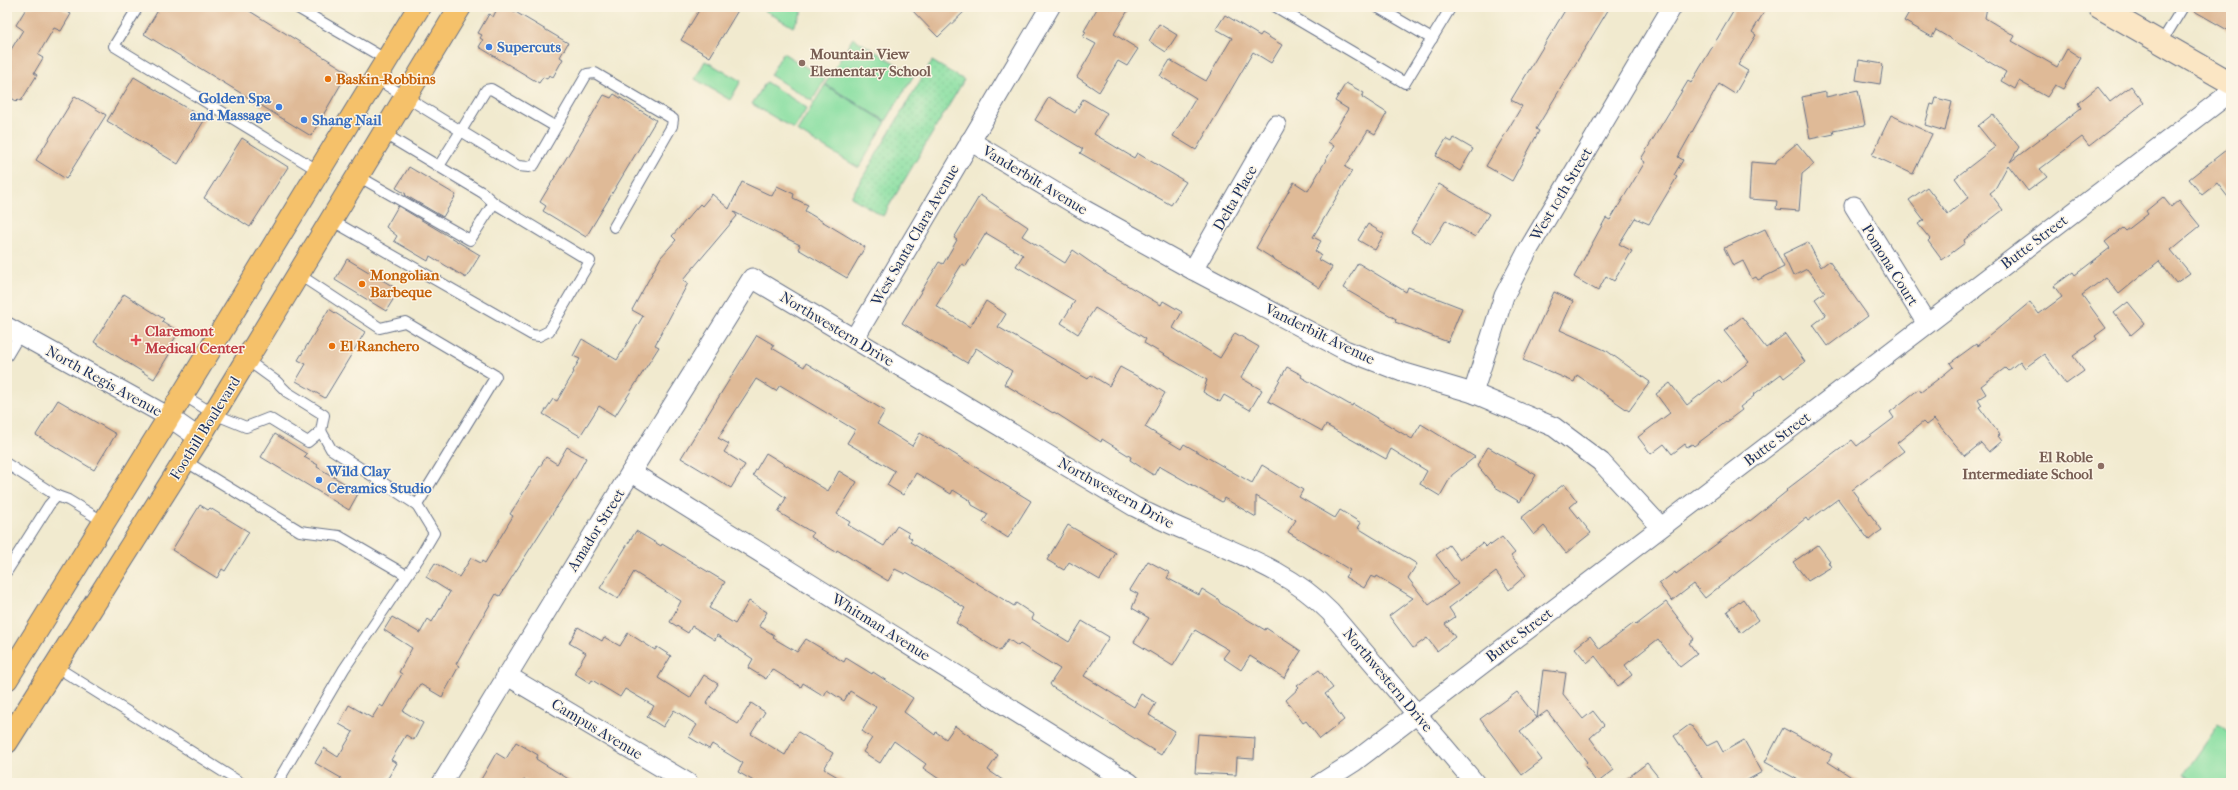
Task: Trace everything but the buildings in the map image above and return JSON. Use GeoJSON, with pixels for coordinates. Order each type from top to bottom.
{"type":"FeatureCollection","features":[{"type":"Feature","properties":{"kind":"main road"},"geometry":{"type":"LineString","coordinates":[[7,679],[169,418],[419,7]]}},
{"type":"Feature","properties":{"kind":"main road","name":"Foothill Boulevard"},"geometry":{"type":"LineString","coordinates":[[7,742],[214,414],[460,7]]}},
{"type":"Feature","properties":{"kind":"main road"},"geometry":{"type":"LineString","coordinates":[[2099,7],[2231,83]]}},
{"type":"Feature","properties":{"kind":"street","name":"West Santa Clara Avenue"},"geometry":{"type":"LineString","coordinates":[[854,339],[1050,7]]}},
{"type":"Feature","properties":{"kind":"street","name":"West 10th Street"},"geometry":{"type":"LineString","coordinates":[[1474,393],[1504,296],[1528,250],[1672,7]]}},
{"type":"Feature","properties":{"kind":"street","name":"Butte Street"},"geometry":{"type":"LineString","coordinates":[[1321,783],[1354,762],[2231,92]]}},
{"type":"Feature","properties":{"kind":"street","name":"Delta Place"},"geometry":{"type":"LineString","coordinates":[[1193,270],[1276,125]]}},
{"type":"Feature","properties":{"kind":"street","name":"Vanderbilt Avenue"},"geometry":{"type":"LineString","coordinates":[[970,141],[1084,209],[1193,270],[1345,350],[1402,372],[1474,393],[1554,427],[1601,462],[1661,527]]}},
{"type":"Feature","properties":{"kind":"street","name":"Pomona Court"},"geometry":{"type":"LineString","coordinates":[[1854,206],[1927,324]]}},
{"type":"Feature","properties":{"kind":"street","name":"Northwestern Drive"},"geometry":{"type":"LineString","coordinates":[[752,278],[1134,506],[1187,531],[1259,561],[1290,579],[1318,600],[1330,612],[1475,783]]}},
{"type":"Feature","properties":{"kind":"street","name":"Amador Street"},"geometry":{"type":"LineString","coordinates":[[442,783],[506,675],[752,278]]}},
{"type":"Feature","properties":{"kind":"street","name":"North Regis Avenue"},"geometry":{"type":"LineString","coordinates":[[14,330],[169,418],[199,438]]}},
{"type":"Feature","properties":{"kind":"street","name":"Whitman Avenue"},"geometry":{"type":"LineString","coordinates":[[631,472],[1130,783]]}},
{"type":"Feature","properties":{"kind":"street","name":"Campus Avenue"},"geometry":{"type":"LineString","coordinates":[[506,675],[688,783]]}},
{"type":"Feature","properties":{"kind":"lane"},"geometry":{"type":"LineString","coordinates":[[138,7],[114,46],[319,171]]}},
{"type":"Feature","properties":{"kind":"lane"},"geometry":{"type":"LineString","coordinates":[[296,7],[387,60]]}},
{"type":"Feature","properties":{"kind":"lane"},"geometry":{"type":"LineString","coordinates":[[1276,7],[1405,83],[1451,7]]}},
{"type":"Feature","properties":{"kind":"lane"},"geometry":{"type":"LineString","coordinates":[[1377,7],[1432,39]]}},
{"type":"Feature","properties":{"kind":"lane"},"geometry":{"type":"LineString","coordinates":[[2162,43],[2183,7]]}},
{"type":"Feature","properties":{"kind":"lane"},"geometry":{"type":"LineString","coordinates":[[375,78],[523,168],[534,165],[587,74],[595,73],[673,119],[672,126],[614,227]]}},
{"type":"Feature","properties":{"kind":"lane"},"geometry":{"type":"LineString","coordinates":[[439,166],[486,90],[491,89],[556,127]]}},
{"type":"Feature","properties":{"kind":"lane"},"geometry":{"type":"LineString","coordinates":[[331,220],[532,335],[539,336],[549,331],[590,261],[494,203],[484,193],[384,133]]}},
{"type":"Feature","properties":{"kind":"lane"},"geometry":{"type":"LineString","coordinates":[[358,176],[470,240],[494,203]]}},
{"type":"Feature","properties":{"kind":"lane"},"geometry":{"type":"LineString","coordinates":[[298,274],[380,328],[405,322],[496,376],[417,505]]}},
{"type":"Feature","properties":{"kind":"lane"},"geometry":{"type":"LineString","coordinates":[[7,356],[14,330]]}},
{"type":"Feature","properties":{"kind":"lane"},"geometry":{"type":"LineString","coordinates":[[183,395],[214,414],[246,427],[268,418],[308,442],[321,430],[324,415],[287,392],[276,381],[247,360]]}},
{"type":"Feature","properties":{"kind":"lane"},"geometry":{"type":"LineString","coordinates":[[277,783],[344,669],[406,575],[421,555],[434,533],[417,505],[332,449],[321,430]]}},
{"type":"Feature","properties":{"kind":"lane"},"geometry":{"type":"LineString","coordinates":[[185,461],[300,530],[339,536],[406,575]]}},
{"type":"Feature","properties":{"kind":"lane"},"geometry":{"type":"LineString","coordinates":[[7,464],[57,496],[68,500],[104,522]]}},
{"type":"Feature","properties":{"kind":"lane"},"geometry":{"type":"LineString","coordinates":[[7,571],[49,505],[57,496]]}},
{"type":"Feature","properties":{"kind":"lane"},"geometry":{"type":"LineString","coordinates":[[56,666],[241,783]]}},
{"type":"Feature","properties":{"kind":"green space"},"geometry":{"type":"Polygon","coordinates":[[[759,7],[805,7],[793,27],[759,7]]]}},
{"type":"Feature","properties":{"kind":"green space"},"geometry":{"type":"Polygon","coordinates":[[[853,38],[914,75],[886,121],[825,84],[853,38]]]}},
{"type":"Feature","properties":{"kind":"green space"},"geometry":{"type":"Polygon","coordinates":[[[783,53],[825,79],[812,101],[770,75],[783,53]]]}},
{"type":"Feature","properties":{"kind":"green space"},"geometry":{"type":"Polygon","coordinates":[[[705,61],[741,81],[730,100],[695,79],[705,61]]]}},
{"type":"Feature","properties":{"kind":"green space"},"geometry":{"type":"Polygon","coordinates":[[[932,61],[964,80],[883,216],[851,197],[932,61]]]}},
{"type":"Feature","properties":{"kind":"green space"},"geometry":{"type":"Polygon","coordinates":[[[766,82],[807,108],[794,129],[752,104],[766,82]]]}},
{"type":"Feature","properties":{"kind":"green space"},"geometry":{"type":"Polygon","coordinates":[[[825,85],[886,122],[859,168],[797,131],[825,85]]]}},
{"type":"Feature","properties":{"kind":"green space"},"geometry":{"type":"Polygon","coordinates":[[[2219,724],[2231,733],[2231,775],[2225,783],[2197,783],[2184,774],[2219,724]]]}},
{"type":"Feature","properties":{"kind":"place","name":"Supercuts"},"geometry":{"type":"Point","coordinates":[489,47]}},
{"type":"Feature","properties":{"kind":"place","name":"Mountain View Elementary School"},"geometry":{"type":"Point","coordinates":[802,63]}},
{"type":"Feature","properties":{"kind":"place","name":"Baskin-Robbins"},"geometry":{"type":"Point","coordinates":[328,79]}},
{"type":"Feature","properties":{"kind":"place","name":"Golden Spa and Massage"},"geometry":{"type":"Point","coordinates":[279,107]}},
{"type":"Feature","properties":{"kind":"place","name":"Shang Nail"},"geometry":{"type":"Point","coordinates":[304,120]}},
{"type":"Feature","properties":{"kind":"place","name":"Mongolian Barbeque"},"geometry":{"type":"Point","coordinates":[362,284]}},
{"type":"Feature","properties":{"kind":"place","name":"Claremont Medical Center"},"geometry":{"type":"Point","coordinates":[136,340]}},
{"type":"Feature","properties":{"kind":"place","name":"El Ranchero"},"geometry":{"type":"Point","coordinates":[332,346]}},
{"type":"Feature","properties":{"kind":"place","name":"El Roble Intermediate School"},"geometry":{"type":"Point","coordinates":[2101,466]}},
{"type":"Feature","properties":{"kind":"place","name":"Wild Clay Ceramics Studio"},"geometry":{"type":"Point","coordinates":[319,480]}}]}
